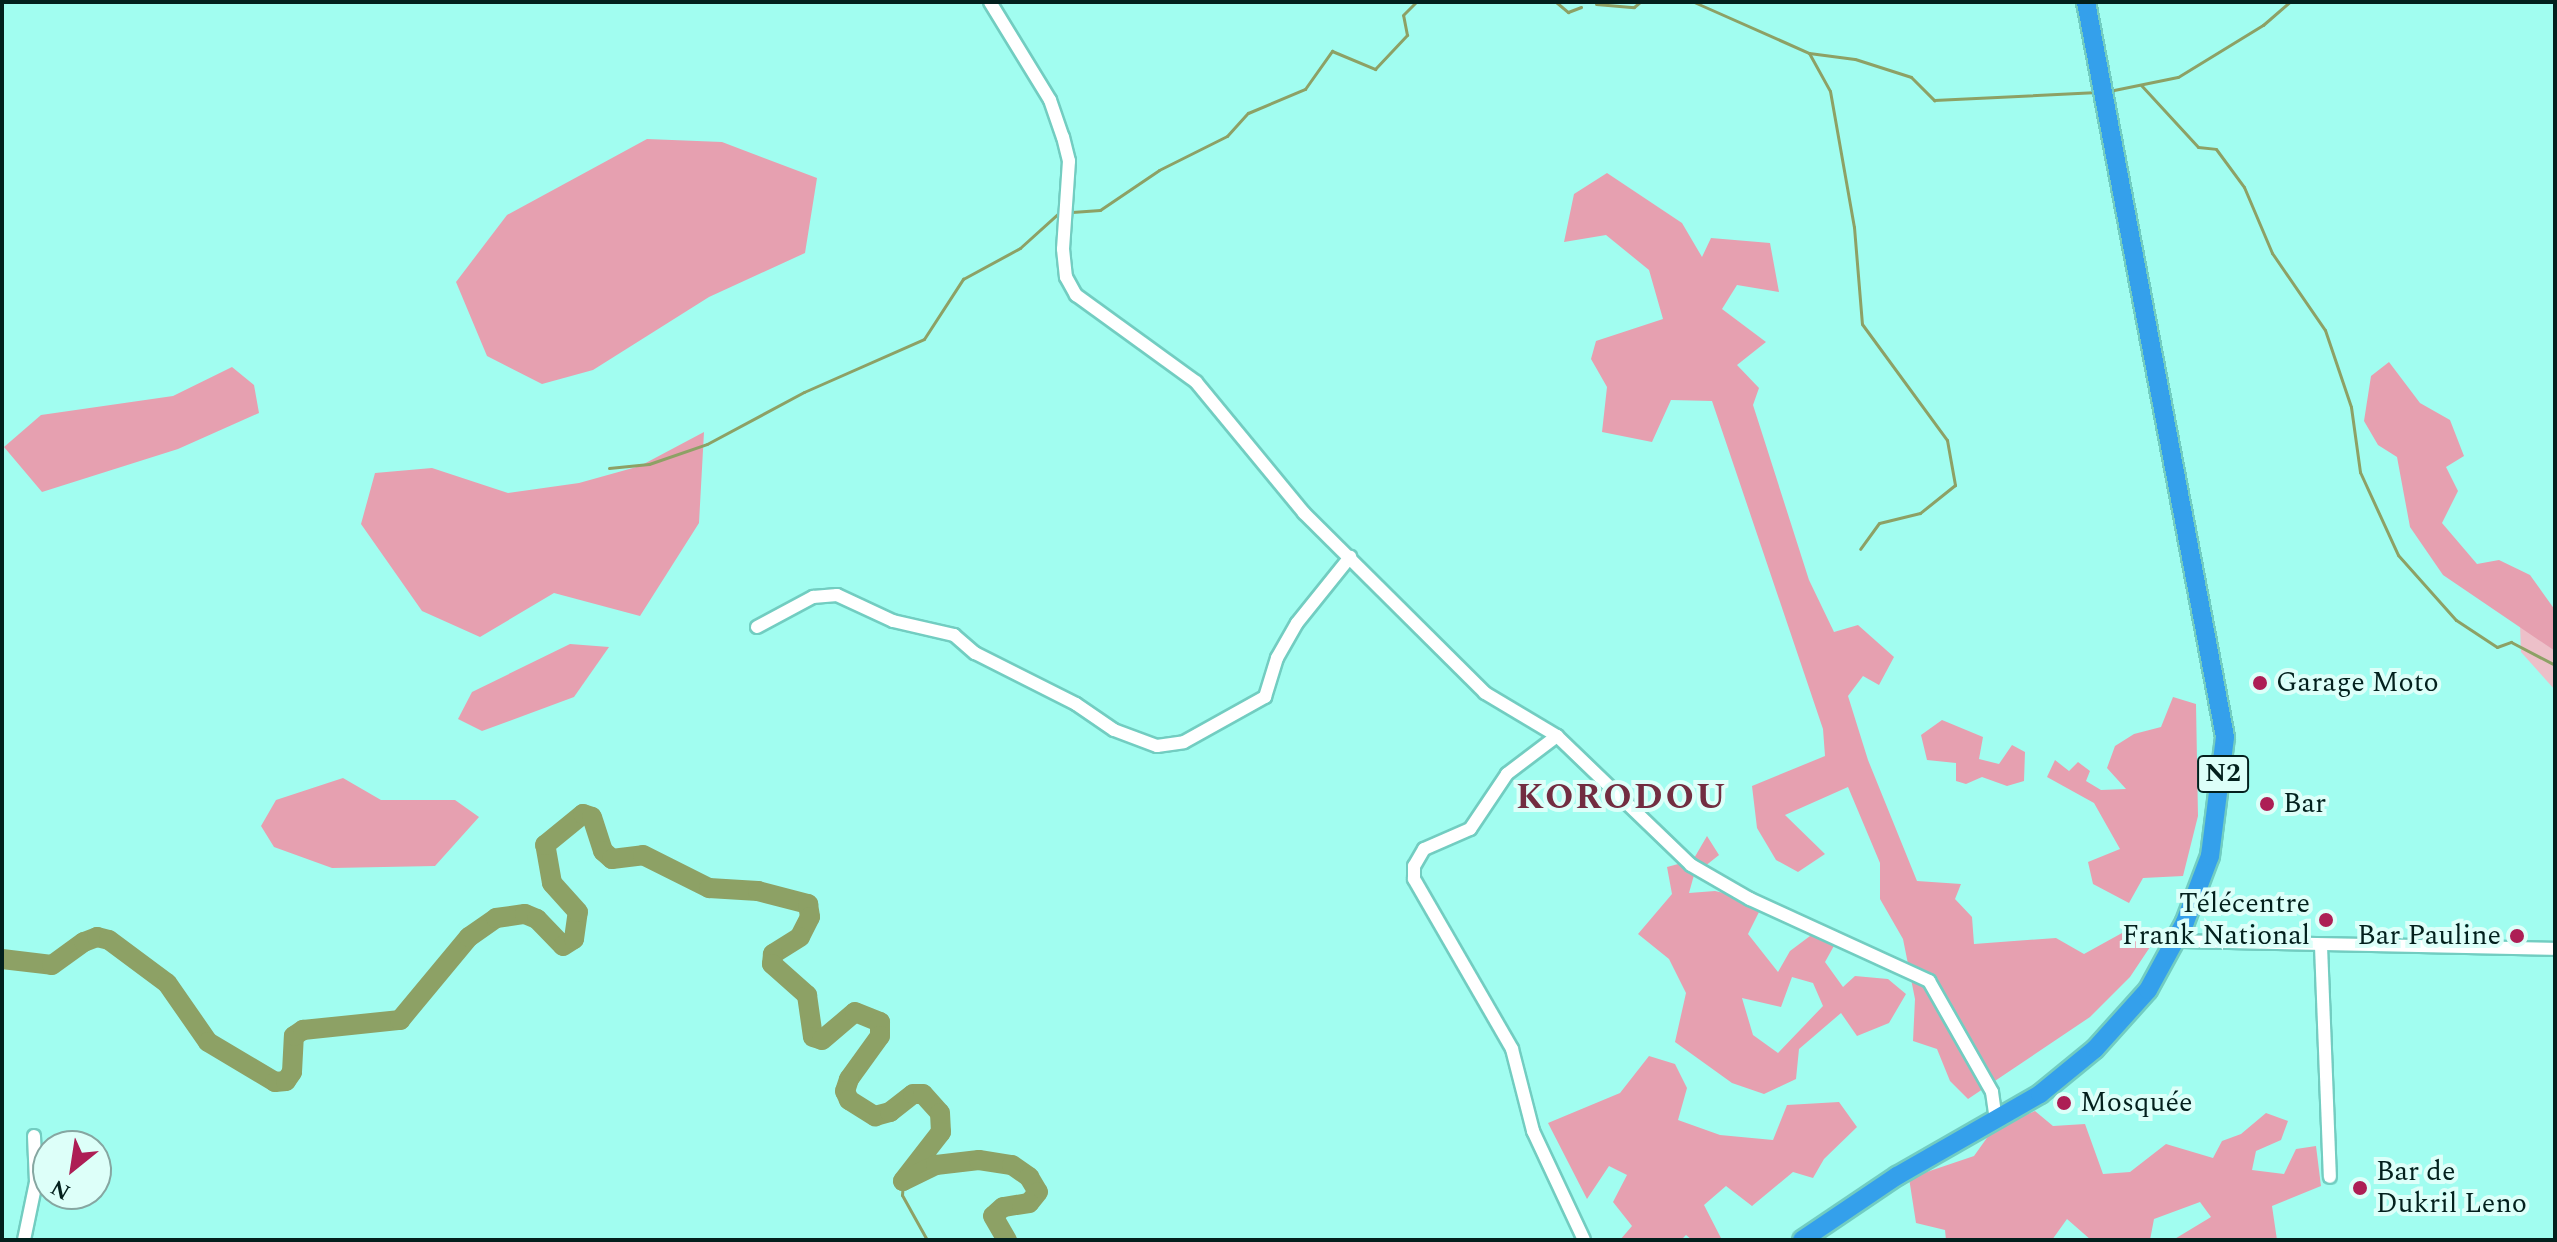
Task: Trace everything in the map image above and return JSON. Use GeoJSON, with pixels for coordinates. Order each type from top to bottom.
{"type":"FeatureCollection","features":[{"type":"Feature","properties":{"kind":"highway","name":"N2"},"geometry":{"type":"LineString","coordinates":[[1802,1240],[1897,1176],[2040,1094],[2095,1049],[2148,990],[2176,941],[2210,856],[2225,737],[2086,2]]}},
{"type":"Feature","properties":{"kind":"street"},"geometry":{"type":"LineString","coordinates":[[990,2],[1050,100],[1063,137],[1069,161],[1063,249],[1066,277],[1076,295],[1196,382],[1295,503],[1485,693],[1557,736],[1691,865],[1750,899],[1929,981],[1992,1092],[1996,1120]]}},
{"type":"Feature","properties":{"kind":"street"},"geometry":{"type":"LineString","coordinates":[[757,627],[813,597],[837,595],[893,621],[954,635],[975,653],[1076,704],[1114,730],[1157,746],[1184,742],[1265,697],[1277,658],[1297,623],[1350,557]]}},
{"type":"Feature","properties":{"kind":"street"},"geometry":{"type":"LineString","coordinates":[[1557,736],[1507,774],[1470,829],[1424,849],[1414,866],[1414,879],[1512,1049],[1533,1131],[1584,1240]]}},
{"type":"Feature","properties":{"kind":"street"},"geometry":{"type":"LineString","coordinates":[[2176,941],[2555,949]]}},
{"type":"Feature","properties":{"kind":"street"},"geometry":{"type":"LineString","coordinates":[[2321,946],[2330,1177]]}},
{"type":"Feature","properties":{"kind":"street"},"geometry":{"type":"LineString","coordinates":[[24,1240],[32,1201]]}},
{"type":"Feature","properties":{"kind":"shaded area"},"geometry":{"type":"Polygon","coordinates":[[[647,139],[722,142],[817,178],[805,253],[709,297],[593,370],[542,384],[487,356],[456,282],[507,215],[647,139]]]}},
{"type":"Feature","properties":{"kind":"shaded area"},"geometry":{"type":"Polygon","coordinates":[[[1607,173],[1682,223],[1702,257],[1711,238],[1770,243],[1779,292],[1737,285],[1722,309],[1766,342],[1737,365],[1759,388],[1753,405],[1809,580],[1834,632],[1858,625],[1894,657],[1879,685],[1863,676],[1848,696],[1868,760],[1917,881],[1961,884],[1955,899],[1972,917],[1974,944],[2056,938],[2084,954],[2122,933],[2150,947],[2130,977],[2090,1017],[1968,1099],[1950,1081],[1937,1049],[1913,1041],[1915,999],[1903,939],[1880,899],[1880,863],[1848,787],[1785,815],[1825,854],[1798,872],[1776,860],[1757,828],[1752,786],[1825,756],[1823,729],[1712,401],[1671,400],[1652,442],[1602,432],[1607,387],[1591,359],[1596,341],[1663,319],[1649,270],[1606,235],[1564,242],[1574,194],[1607,173]]]}},
{"type":"Feature","properties":{"kind":"shaded area"},"geometry":{"type":"Polygon","coordinates":[[[2389,362],[2420,403],[2450,420],[2464,456],[2446,467],[2458,491],[2442,523],[2477,564],[2499,560],[2530,575],[2555,610],[2555,651],[2443,575],[2410,527],[2397,457],[2378,445],[2364,421],[2371,376],[2389,362]]]}},
{"type":"Feature","properties":{"kind":"shaded area"},"geometry":{"type":"Polygon","coordinates":[[[232,367],[254,385],[259,413],[178,449],[42,492],[4,447],[41,415],[173,396],[232,367]]]}},
{"type":"Feature","properties":{"kind":"shaded area"},"geometry":{"type":"Polygon","coordinates":[[[704,432],[699,523],[640,616],[554,593],[480,637],[422,611],[361,524],[375,473],[432,468],[508,493],[579,483],[640,466],[704,432]]]}},
{"type":"Feature","properties":{"kind":"shaded area"},"geometry":{"type":"Polygon","coordinates":[[[2520,625],[2555,651],[2555,690],[2521,652],[2520,625]]]}},
{"type":"Feature","properties":{"kind":"shaded area"},"geometry":{"type":"Polygon","coordinates":[[[570,644],[609,647],[574,697],[482,731],[458,719],[472,692],[570,644]]]}},
{"type":"Feature","properties":{"kind":"shaded area"},"geometry":{"type":"Polygon","coordinates":[[[2173,697],[2196,704],[2198,816],[2183,876],[2143,878],[2129,903],[2093,884],[2088,862],[2120,849],[2094,803],[2047,777],[2055,760],[2069,771],[2078,762],[2090,771],[2086,781],[2101,790],[2126,789],[2107,768],[2115,746],[2134,734],[2161,727],[2173,697]]]}},
{"type":"Feature","properties":{"kind":"shaded area"},"geometry":{"type":"Polygon","coordinates":[[[1942,720],[1983,737],[1979,759],[1999,764],[2012,745],[2025,752],[2024,781],[2007,786],[1982,777],[1966,784],[1956,781],[1956,763],[1927,760],[1921,735],[1942,720]]]}},
{"type":"Feature","properties":{"kind":"shaded area"},"geometry":{"type":"Polygon","coordinates":[[[343,778],[381,800],[455,800],[479,817],[435,866],[332,868],[274,847],[261,826],[276,800],[343,778]]]}},
{"type":"Feature","properties":{"kind":"shaded area"},"geometry":{"type":"Polygon","coordinates":[[[1707,836],[1719,855],[1694,875],[1689,893],[1715,891],[1750,899],[1760,910],[1748,934],[1778,972],[1790,951],[1818,930],[1835,944],[1825,962],[1843,987],[1855,976],[1888,979],[1906,994],[1889,1023],[1857,1036],[1841,1013],[1799,1049],[1796,1079],[1764,1094],[1732,1083],[1675,1042],[1686,993],[1669,959],[1638,934],[1672,894],[1667,867],[1693,860],[1707,836]],[[1792,977],[1781,1007],[1742,998],[1753,1035],[1778,1053],[1823,1006],[1813,983],[1792,977]]]}},
{"type":"Feature","properties":{"kind":"shaded area"},"geometry":{"type":"Polygon","coordinates":[[[1649,1056],[1675,1064],[1687,1088],[1678,1120],[1720,1135],[1773,1140],[1787,1105],[1839,1102],[1857,1127],[1824,1159],[1813,1178],[1793,1172],[1752,1206],[1726,1186],[1704,1205],[1722,1240],[1692,1240],[1686,1235],[1681,1240],[1620,1240],[1632,1226],[1613,1202],[1627,1175],[1609,1166],[1587,1199],[1548,1123],[1620,1093],[1649,1056]]]}},
{"type":"Feature","properties":{"kind":"shaded area"},"geometry":{"type":"Polygon","coordinates":[[[2035,1111],[2053,1126],[2085,1124],[2103,1174],[2130,1172],[2166,1144],[2213,1158],[2222,1141],[2241,1134],[2266,1113],[2288,1121],[2281,1140],[2256,1151],[2252,1170],[2284,1174],[2296,1149],[2316,1146],[2321,1186],[2272,1206],[2277,1240],[2173,1240],[2211,1217],[2200,1202],[2154,1219],[2150,1240],[2091,1240],[2067,1219],[2052,1240],[1946,1240],[1945,1230],[1916,1223],[1909,1178],[1974,1156],[1994,1128],[2035,1111]]]}},
{"type":"Feature","properties":{"kind":"waterway"},"geometry":{"type":"LineString","coordinates":[[1072,212],[1100,210],[1159,170],[1227,136],[1248,113],[1305,89],[1332,51],[1375,69],[1407,35],[1403,15],[1416,2]]}},
{"type":"Feature","properties":{"kind":"waterway"},"geometry":{"type":"LineString","coordinates":[[1556,2],[1568,12],[1581,7]]}},
{"type":"Feature","properties":{"kind":"waterway"},"geometry":{"type":"LineString","coordinates":[[1596,4],[1634,7],[1640,2]]}},
{"type":"Feature","properties":{"kind":"waterway"},"geometry":{"type":"LineString","coordinates":[[1694,2],[1809,53],[1855,59],[1911,77],[1934,100],[2098,92]]}},
{"type":"Feature","properties":{"kind":"waterway"},"geometry":{"type":"LineString","coordinates":[[2109,91],[2178,77],[2263,25],[2289,2]]}},
{"type":"Feature","properties":{"kind":"waterway"},"geometry":{"type":"LineString","coordinates":[[1809,53],[1830,91],[1854,227],[1862,324],[1947,440],[1955,485],[1920,513],[1879,523],[1860,549]]}},
{"type":"Feature","properties":{"kind":"waterway"},"geometry":{"type":"LineString","coordinates":[[2141,85],[2198,147],[2216,149],[2244,187],[2272,253],[2325,330],[2351,407],[2360,472],[2398,555],[2456,620],[2497,647],[2511,642],[2555,665]]}},
{"type":"Feature","properties":{"kind":"waterway"},"geometry":{"type":"LineString","coordinates":[[609,468],[649,464],[707,444],[804,392],[924,339],[963,279],[1020,248],[1061,211]]}},
{"type":"Feature","properties":{"kind":"waterway"},"geometry":{"type":"LineString","coordinates":[[2,959],[52,965],[84,942],[97,937],[109,940],[167,983],[208,1042],[275,1082],[286,1081],[292,1072],[294,1036],[303,1030],[400,1020],[469,937],[496,918],[525,914],[537,919],[563,946],[574,939],[578,912],[552,883],[545,845],[583,814],[592,817],[603,851],[612,859],[643,855],[709,888],[758,891],[808,904],[810,917],[800,937],[773,954],[772,964],[807,995],[813,1037],[822,1040],[855,1012],[880,1022],[880,1036],[849,1079],[845,1091],[849,1100],[875,1116],[890,1112],[913,1094],[923,1094],[940,1113],[941,1132],[903,1181],[936,1165],[979,1160],[1012,1165],[1029,1177],[1038,1192],[1029,1203],[1003,1207],[993,1216],[1007,1240]]}},
{"type":"Feature","properties":{"kind":"waterway"},"geometry":{"type":"LineString","coordinates":[[903,1181],[902,1195],[927,1240]]}},
{"type":"Feature","properties":{"kind":"place","name":"Garage Moto"},"geometry":{"type":"Point","coordinates":[2260,683]}},
{"type":"Feature","properties":{"kind":"place","name":"Bar"},"geometry":{"type":"Point","coordinates":[2267,804]}},
{"type":"Feature","properties":{"kind":"place","name":"Télécentre Frank National"},"geometry":{"type":"Point","coordinates":[2326,920]}},
{"type":"Feature","properties":{"kind":"place","name":"Bar Pauline"},"geometry":{"type":"Point","coordinates":[2517,936]}},
{"type":"Feature","properties":{"kind":"place","name":"Mosquée"},"geometry":{"type":"Point","coordinates":[2064,1103]}},
{"type":"Feature","properties":{"kind":"place","name":"Bar de Dukril Leno"},"geometry":{"type":"Point","coordinates":[2360,1188]}},
{"type":"Feature","properties":{"kind":"district","name":"KORODOU"},"geometry":{"type":"Point","coordinates":[1622,798]}}]}
